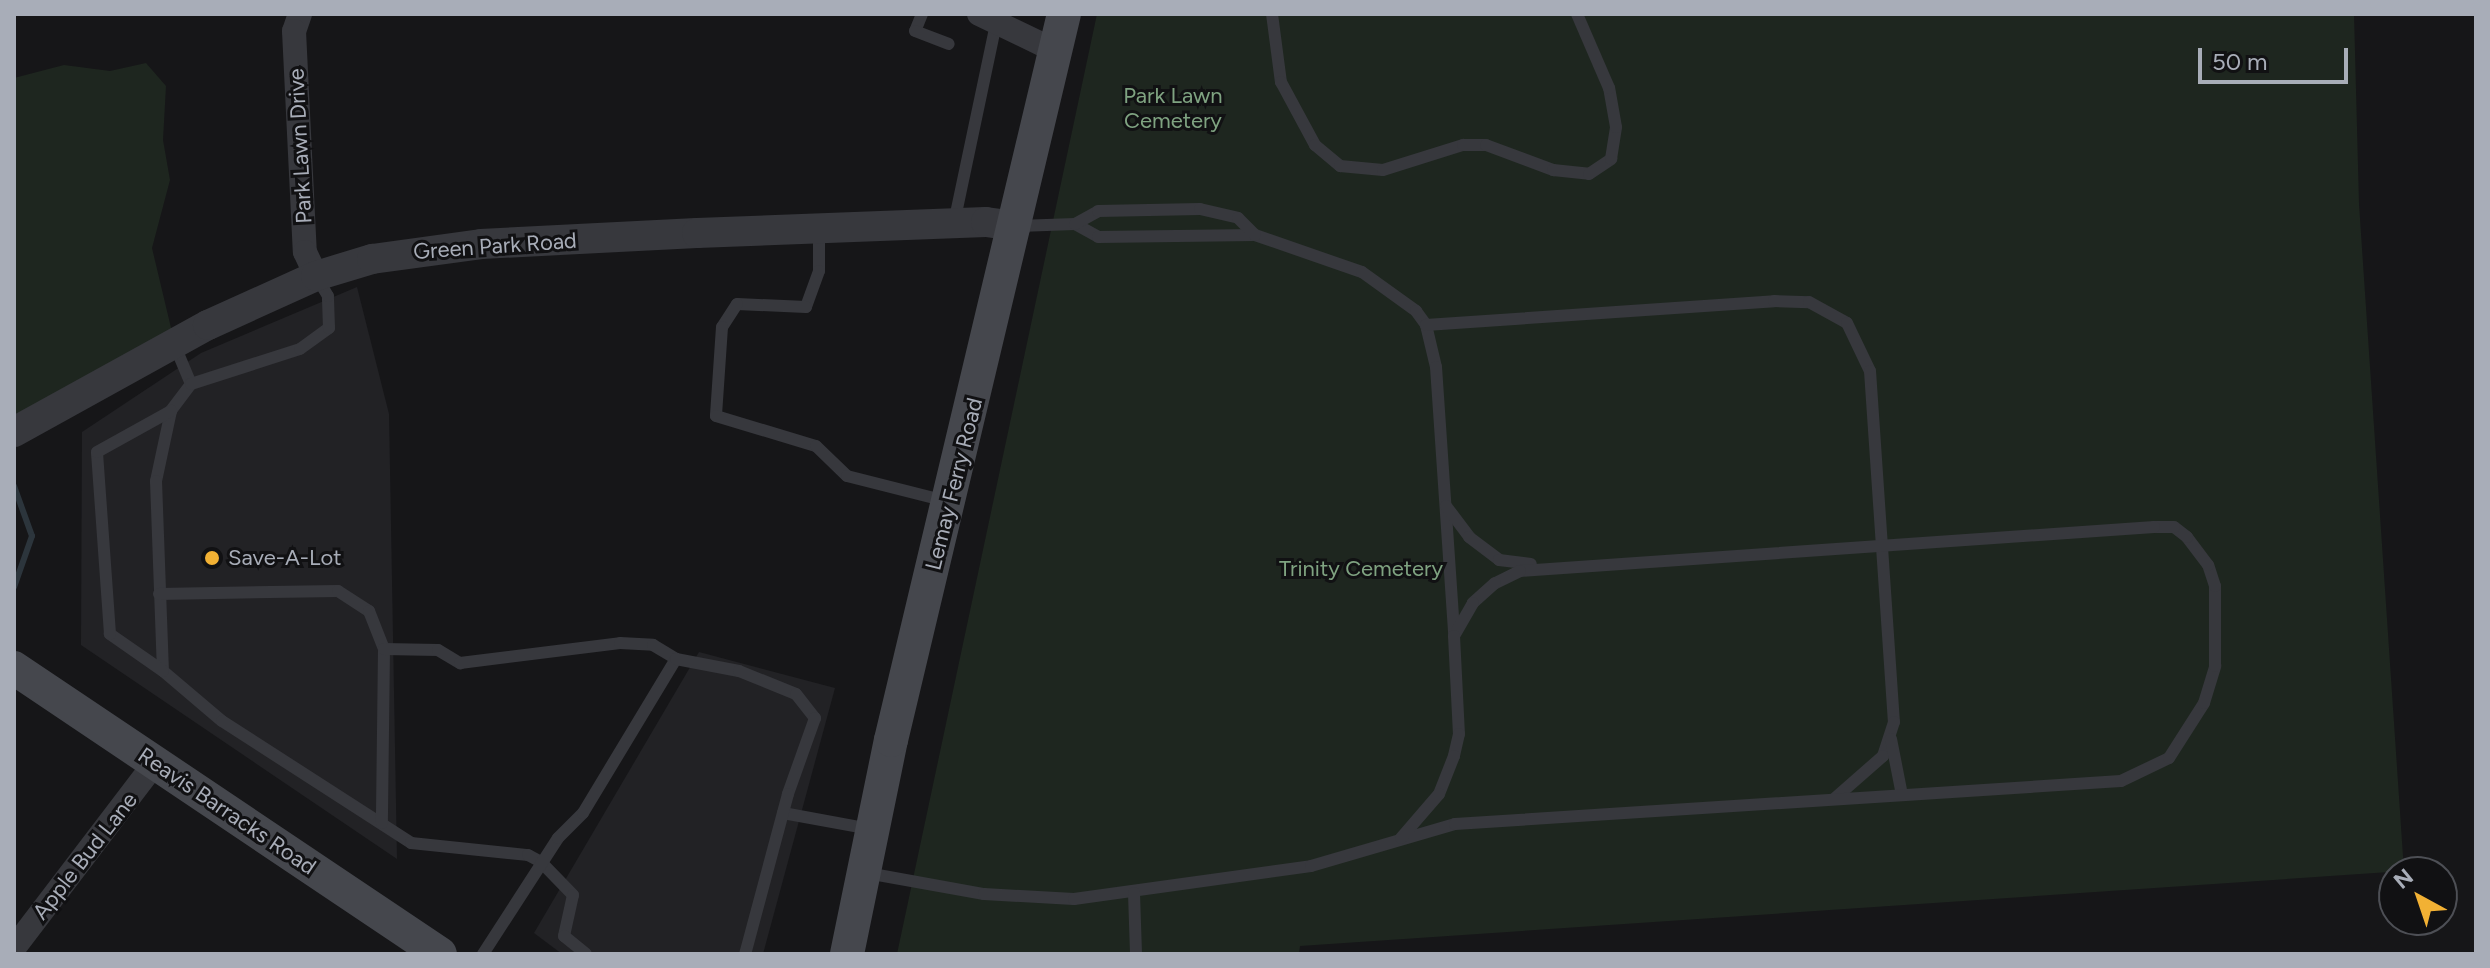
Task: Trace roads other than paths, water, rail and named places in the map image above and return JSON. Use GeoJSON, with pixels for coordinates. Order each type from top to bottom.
{"type":"FeatureCollection","features":[{"type":"Feature","properties":{"kind":"main road","name":"Lemay Ferry Road"},"geometry":{"type":"LineString","coordinates":[[847,954],[872,829],[1064,14]]}},
{"type":"Feature","properties":{"kind":"main road","name":"Reavis Barracks Road"},"geometry":{"type":"LineString","coordinates":[[20,672],[440,954]]}},
{"type":"Feature","properties":{"kind":"street","name":"Park Lawn Drive"},"geometry":{"type":"LineString","coordinates":[[300,14],[294,31],[305,252],[316,276]]}},
{"type":"Feature","properties":{"kind":"street"},"geometry":{"type":"LineString","coordinates":[[988,19],[1056,51]]}},
{"type":"Feature","properties":{"kind":"street","name":"Green Park Road"},"geometry":{"type":"LineString","coordinates":[[14,432],[173,343],[316,276],[372,259],[436,248],[819,228],[954,223],[1016,226]]}},
{"type":"Feature","properties":{"kind":"street","name":"Apple Bud Lane"},"geometry":{"type":"LineString","coordinates":[[14,948],[155,763]]}},
{"type":"Feature","properties":{"kind":"lane"},"geometry":{"type":"LineString","coordinates":[[922,14],[915,31],[949,44]]}},
{"type":"Feature","properties":{"kind":"lane"},"geometry":{"type":"LineString","coordinates":[[1272,14],[1281,82],[1315,145],[1340,166],[1383,170],[1463,145],[1486,145],[1553,170],[1589,174],[1611,159],[1616,127],[1609,88],[1577,14]]}},
{"type":"Feature","properties":{"kind":"lane"},"geometry":{"type":"LineString","coordinates":[[954,223],[988,19]]}},
{"type":"Feature","properties":{"kind":"lane"},"geometry":{"type":"LineString","coordinates":[[1016,226],[1075,224],[1098,211],[1200,209],[1238,218],[1255,235]]}},
{"type":"Feature","properties":{"kind":"lane"},"geometry":{"type":"LineString","coordinates":[[1075,224],[1098,237],[1255,235],[1362,272],[1390,290],[1426,325],[1436,367],[1459,734],[1439,794],[1401,838]]}},
{"type":"Feature","properties":{"kind":"lane"},"geometry":{"type":"LineString","coordinates":[[819,228],[819,271],[806,307],[737,304],[722,327],[716,416],[816,446],[847,476],[950,502]]}},
{"type":"Feature","properties":{"kind":"lane"},"geometry":{"type":"LineString","coordinates":[[163,671],[156,481],[171,411],[191,384],[300,349],[329,328],[328,296],[316,276]]}},
{"type":"Feature","properties":{"kind":"lane"},"geometry":{"type":"LineString","coordinates":[[1426,325],[1774,301],[1826,308],[1847,323],[1870,371],[1879,545],[1894,722],[1891,739],[1902,795]]}},
{"type":"Feature","properties":{"kind":"lane"},"geometry":{"type":"LineString","coordinates":[[173,343],[191,384]]}},
{"type":"Feature","properties":{"kind":"lane"},"geometry":{"type":"LineString","coordinates":[[171,411],[97,452],[110,634],[163,671],[222,721],[411,843],[528,855],[541,862],[573,895],[564,936],[586,954]]}},
{"type":"Feature","properties":{"kind":"lane"},"geometry":{"type":"LineString","coordinates":[[1446,506],[1469,537],[1499,560],[1553,566]]}},
{"type":"Feature","properties":{"kind":"lane"},"geometry":{"type":"LineString","coordinates":[[864,873],[984,894],[1074,899],[1311,866],[1455,824],[2121,781],[2169,758],[2204,703],[2215,666],[2215,586],[2197,547],[2174,527],[1553,566],[1520,571],[1495,583],[1473,603],[1454,636]]}},
{"type":"Feature","properties":{"kind":"lane"},"geometry":{"type":"LineString","coordinates":[[159,594],[338,591],[369,611],[384,649],[382,823]]}},
{"type":"Feature","properties":{"kind":"lane"},"geometry":{"type":"LineString","coordinates":[[384,649],[438,650],[460,663],[620,643],[653,645],[676,659],[739,671],[796,694],[815,718],[783,813],[745,954]]}},
{"type":"Feature","properties":{"kind":"lane"},"geometry":{"type":"LineString","coordinates":[[483,954],[541,862],[583,813],[676,659]]}},
{"type":"Feature","properties":{"kind":"lane"},"geometry":{"type":"LineString","coordinates":[[1832,800],[1872,769],[1891,739]]}},
{"type":"Feature","properties":{"kind":"lane"},"geometry":{"type":"LineString","coordinates":[[783,813],[872,829]]}},
{"type":"Feature","properties":{"kind":"lane"},"geometry":{"type":"LineString","coordinates":[[1134,893],[1136,954]]}},
{"type":"Feature","properties":{"kind":"waterway"},"geometry":{"type":"LineString","coordinates":[[14,486],[32,536],[14,587]]}},
{"type":"Feature","properties":{"kind":"place","name":"Save-A-Lot"},"geometry":{"type":"Point","coordinates":[212,558]}},
{"type":"Feature","properties":{"kind":"park label","name":"Park Lawn Cemetery"},"geometry":{"type":"Point","coordinates":[1173,108]}},
{"type":"Feature","properties":{"kind":"park label","name":"Trinity Cemetery"},"geometry":{"type":"Point","coordinates":[1361,569]}}]}
